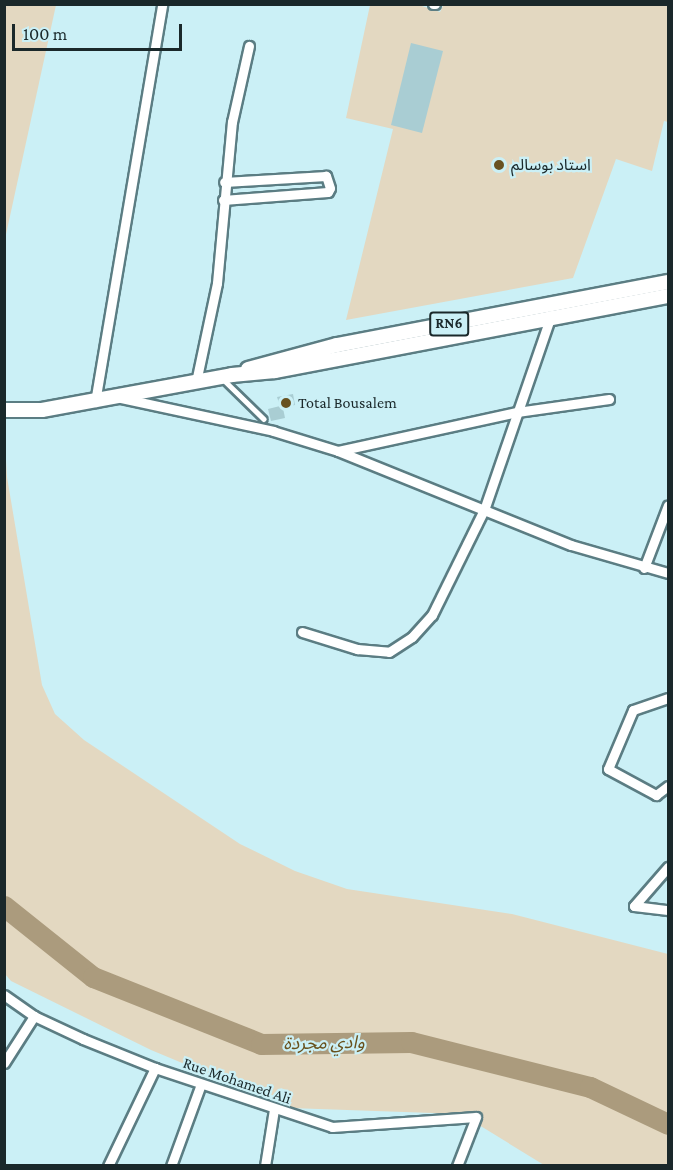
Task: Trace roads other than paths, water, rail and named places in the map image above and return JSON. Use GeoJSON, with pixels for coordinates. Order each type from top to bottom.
{"type":"FeatureCollection","features":[{"type":"Feature","properties":{"kind":"main road","name":"RN6"},"geometry":{"type":"LineString","coordinates":[[226,376],[272,360],[366,339],[660,293],[669,282]]}},
{"type":"Feature","properties":{"kind":"main road","name":"RN6"},"geometry":{"type":"LineString","coordinates":[[4,410],[42,410],[95,402],[226,376],[367,354],[552,311]]}},
{"type":"Feature","properties":{"kind":"main road"},"geometry":{"type":"LineString","coordinates":[[366,339],[367,354]]}},
{"type":"Feature","properties":{"kind":"street"},"geometry":{"type":"LineString","coordinates":[[95,402],[162,4]]}},
{"type":"Feature","properties":{"kind":"street"},"geometry":{"type":"LineString","coordinates":[[195,382],[217,283],[232,122],[249,46]]}},
{"type":"Feature","properties":{"kind":"street"},"geometry":{"type":"LineString","coordinates":[[223,200],[328,192],[330,188],[326,176],[225,182]]}},
{"type":"Feature","properties":{"kind":"street"},"geometry":{"type":"LineString","coordinates":[[302,632],[377,653],[400,648],[444,597],[483,510],[552,311]]}},
{"type":"Feature","properties":{"kind":"street"},"geometry":{"type":"LineString","coordinates":[[118,397],[273,430],[338,451],[571,545],[644,568],[669,573]]}},
{"type":"Feature","properties":{"kind":"street"},"geometry":{"type":"LineString","coordinates":[[338,451],[517,412],[609,399]]}},
{"type":"Feature","properties":{"kind":"street"},"geometry":{"type":"LineString","coordinates":[[644,568],[669,505]]}},
{"type":"Feature","properties":{"kind":"street"},"geometry":{"type":"LineString","coordinates":[[669,698],[633,710],[608,769],[656,795],[669,786]]}},
{"type":"Feature","properties":{"kind":"street"},"geometry":{"type":"LineString","coordinates":[[669,867],[634,906],[669,910]]}},
{"type":"Feature","properties":{"kind":"street","name":"Rue Mohamed Ali"},"geometry":{"type":"LineString","coordinates":[[4,995],[34,1016],[155,1068],[274,1109],[343,1128],[412,1119],[476,1117],[457,1166]]}},
{"type":"Feature","properties":{"kind":"street"},"geometry":{"type":"LineString","coordinates":[[4,1063],[34,1016]]}},
{"type":"Feature","properties":{"kind":"street"},"geometry":{"type":"LineString","coordinates":[[108,1166],[155,1068]]}},
{"type":"Feature","properties":{"kind":"street"},"geometry":{"type":"LineString","coordinates":[[171,1166],[201,1083]]}},
{"type":"Feature","properties":{"kind":"street"},"geometry":{"type":"LineString","coordinates":[[266,1166],[274,1109]]}},
{"type":"Feature","properties":{"kind":"lane"},"geometry":{"type":"LineString","coordinates":[[226,376],[264,419]]}},
{"type":"Feature","properties":{"kind":"waterway","name":"وادي مجردة"},"geometry":{"type":"LineString","coordinates":[[4,906],[93,977],[261,1044],[411,1042],[590,1087],[668,1124]]}},
{"type":"Feature","properties":{"kind":"place","name":"استاد بوسالم"},"geometry":{"type":"Point","coordinates":[499,165]}},
{"type":"Feature","properties":{"kind":"place","name":"Total Bousalem"},"geometry":{"type":"Point","coordinates":[286,403]}}]}
